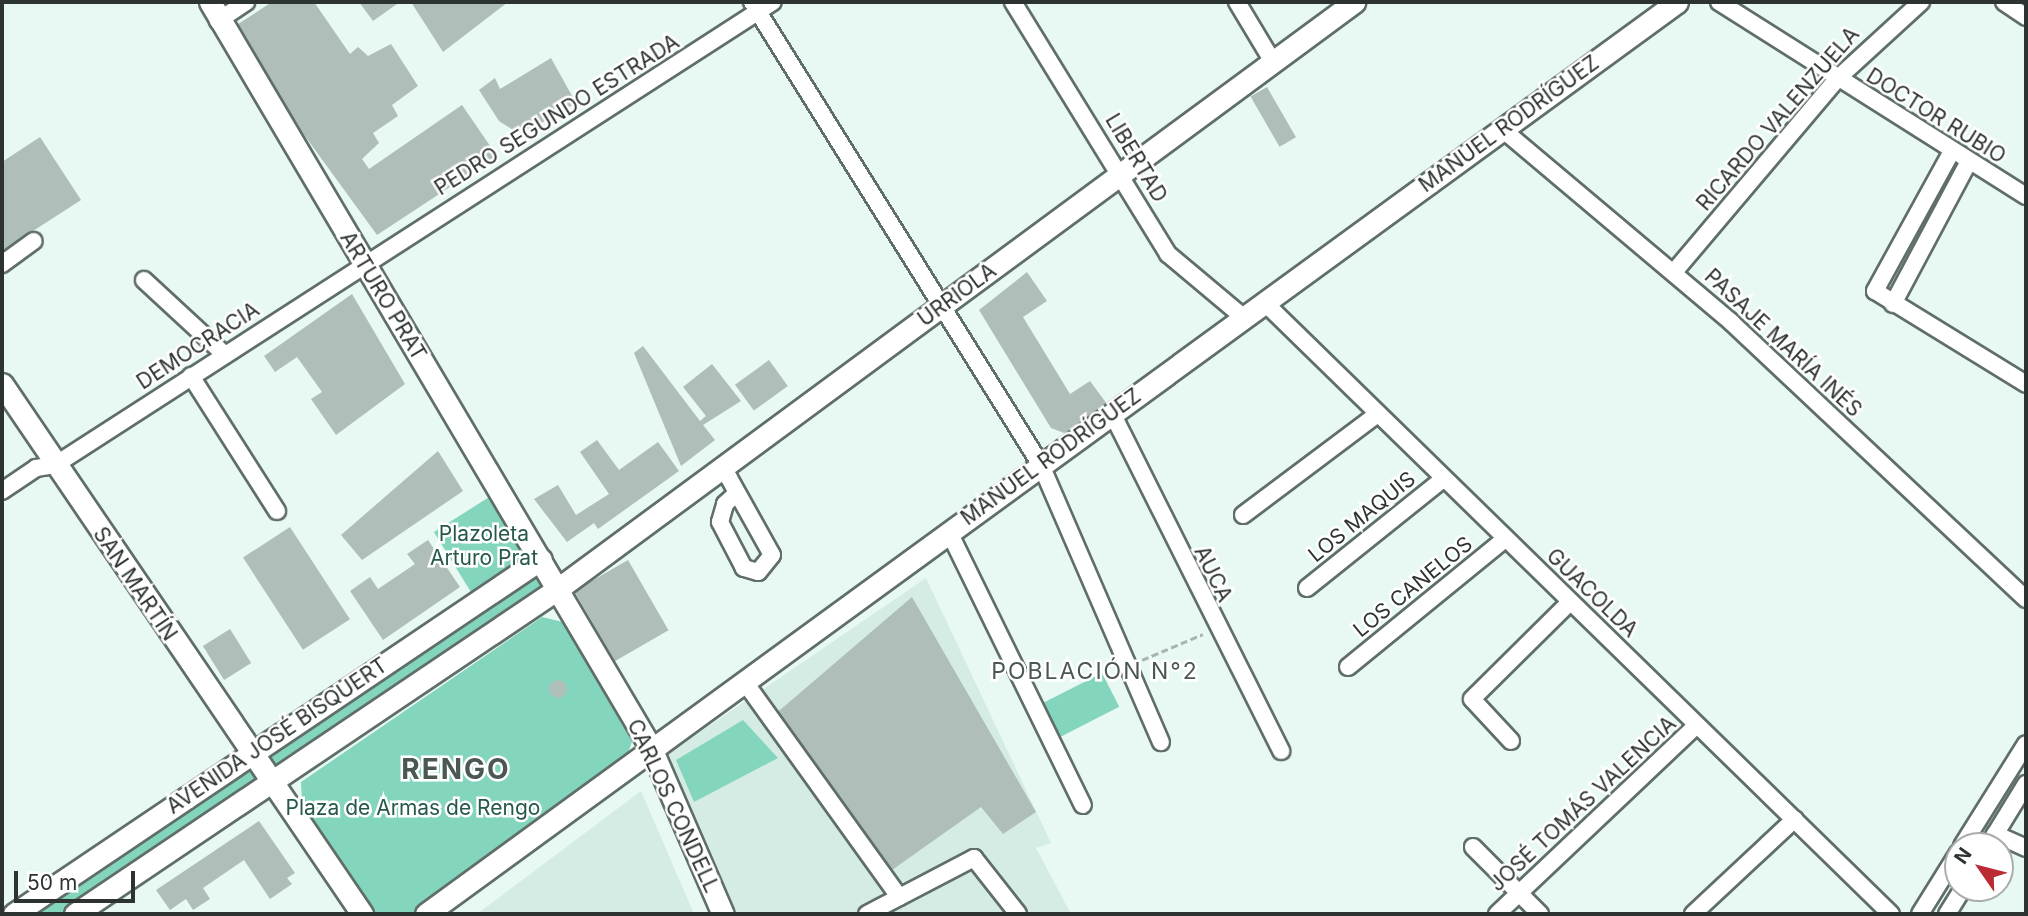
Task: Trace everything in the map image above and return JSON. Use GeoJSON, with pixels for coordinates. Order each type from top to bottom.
{"type":"FeatureCollection","features":[{"type":"Feature","properties":{"kind":"main road","name":"URRIOLA"},"geometry":{"type":"LineString","coordinates":[[559,588],[1354,2]]}},
{"type":"Feature","properties":{"kind":"main road","name":"MANUEL RODRÍGUEZ"},"geometry":{"type":"LineString","coordinates":[[426,914],[1677,2]]}},
{"type":"Feature","properties":{"kind":"main road","name":"ARTURO PRAT"},"geometry":{"type":"LineString","coordinates":[[214,11],[559,588]]}},
{"type":"Feature","properties":{"kind":"main road","name":"SAN MARTÍN"},"geometry":{"type":"LineString","coordinates":[[2,384],[250,754],[362,914]]}},
{"type":"Feature","properties":{"kind":"main road","name":"AVENIDA JOSÉ BISQUERT"},"geometry":{"type":"LineString","coordinates":[[14,914],[541,559]]}},
{"type":"Feature","properties":{"kind":"main road","name":"AVENIDA JOSÉ BISQUERT"},"geometry":{"type":"LineString","coordinates":[[75,914],[559,588]]}},
{"type":"Feature","properties":{"kind":"main road","name":"CARLOS CONDELL"},"geometry":{"type":"LineString","coordinates":[[559,588],[651,748],[723,914]]}},
{"type":"Feature","properties":{"kind":"street"},"geometry":{"type":"LineString","coordinates":[[214,11],[246,2]]}},
{"type":"Feature","properties":{"kind":"street","name":"PEDRO SEGUNDO ESTRADA"},"geometry":{"type":"LineString","coordinates":[[363,263],[755,7],[774,2]]}},
{"type":"Feature","properties":{"kind":"street","name":"LIBERTAD"},"geometry":{"type":"LineString","coordinates":[[1013,2],[1123,172],[1168,254],[1243,317]]}},
{"type":"Feature","properties":{"kind":"street"},"geometry":{"type":"LineString","coordinates":[[1237,2],[1272,62]]}},
{"type":"Feature","properties":{"kind":"street","name":"DOCTOR RUBIO"},"geometry":{"type":"LineString","coordinates":[[1719,2],[2026,196]]}},
{"type":"Feature","properties":{"kind":"street","name":"RICARDO VALENZUELA"},"geometry":{"type":"LineString","coordinates":[[1674,272],[1837,79],[1921,2]]}},
{"type":"Feature","properties":{"kind":"street"},"geometry":{"type":"LineString","coordinates":[[2004,2],[2026,18]]}},
{"type":"Feature","properties":{"kind":"street"},"geometry":{"type":"LineString","coordinates":[[755,7],[944,304],[1041,465],[1161,742]]}},
{"type":"Feature","properties":{"kind":"street","name":"PASAJE MARÍA INÉS"},"geometry":{"type":"LineString","coordinates":[[1502,129],[1674,272],[2026,599]]}},
{"type":"Feature","properties":{"kind":"street"},"geometry":{"type":"LineString","coordinates":[[1952,151],[1875,291],[2026,384]]}},
{"type":"Feature","properties":{"kind":"street"},"geometry":{"type":"LineString","coordinates":[[1893,304],[1969,161]]}},
{"type":"Feature","properties":{"kind":"street"},"geometry":{"type":"LineString","coordinates":[[2,264],[34,241]]}},
{"type":"Feature","properties":{"kind":"street","name":"DEMOCRACIA"},"geometry":{"type":"LineString","coordinates":[[2,491],[36,468],[55,465],[363,263]]}},
{"type":"Feature","properties":{"kind":"street"},"geometry":{"type":"LineString","coordinates":[[144,280],[224,354]]}},
{"type":"Feature","properties":{"kind":"street","name":"GUACOLDA"},"geometry":{"type":"LineString","coordinates":[[1264,302],[1376,415],[1891,914]]}},
{"type":"Feature","properties":{"kind":"street"},"geometry":{"type":"LineString","coordinates":[[191,376],[277,511]]}},
{"type":"Feature","properties":{"kind":"street","name":"AUCA"},"geometry":{"type":"LineString","coordinates":[[1112,413],[1216,628],[1281,751]]}},
{"type":"Feature","properties":{"kind":"street"},"geometry":{"type":"LineString","coordinates":[[1243,515],[1376,415]]}},
{"type":"Feature","properties":{"kind":"street"},"geometry":{"type":"LineString","coordinates":[[723,467],[737,493]]}},
{"type":"Feature","properties":{"kind":"street","name":"LOS MAQUIS"},"geometry":{"type":"LineString","coordinates":[[1307,588],[1443,479]]}},
{"type":"Feature","properties":{"kind":"street"},"geometry":{"type":"LineString","coordinates":[[949,532],[1083,805]]}},
{"type":"Feature","properties":{"kind":"street","name":"LOS CANELOS"},"geometry":{"type":"LineString","coordinates":[[1348,667],[1505,539]]}},
{"type":"Feature","properties":{"kind":"street"},"geometry":{"type":"LineString","coordinates":[[1511,741],[1472,699],[1570,602]]}},
{"type":"Feature","properties":{"kind":"street"},"geometry":{"type":"LineString","coordinates":[[744,681],[899,897]]}},
{"type":"Feature","properties":{"kind":"street","name":"JOSÉ TOMÁS VALENCIA"},"geometry":{"type":"LineString","coordinates":[[1497,914],[1697,724]]}},
{"type":"Feature","properties":{"kind":"street"},"geometry":{"type":"LineString","coordinates":[[1971,832],[2026,744]]}},
{"type":"Feature","properties":{"kind":"street"},"geometry":{"type":"LineString","coordinates":[[1996,832],[2026,785]]}},
{"type":"Feature","properties":{"kind":"street"},"geometry":{"type":"LineString","coordinates":[[1693,914],[1794,819]]}},
{"type":"Feature","properties":{"kind":"street"},"geometry":{"type":"LineString","coordinates":[[1473,847],[1540,914]]}},
{"type":"Feature","properties":{"kind":"street"},"geometry":{"type":"LineString","coordinates":[[867,914],[974,858],[1018,914]]}},
{"type":"Feature","properties":{"kind":"street"},"geometry":{"type":"LineString","coordinates":[[1920,914],[1944,875]]}},
{"type":"Feature","properties":{"kind":"path"},"geometry":{"type":"LineString","coordinates":[[1127,666],[1216,628]]}},
{"type":"Feature","properties":{"kind":"shaded area"},"geometry":{"type":"Polygon","coordinates":[[[926,578],[1051,843],[1036,848],[1070,912],[737,914],[668,754],[926,578]]]}},
{"type":"Feature","properties":{"kind":"shaded area"},"geometry":{"type":"Polygon","coordinates":[[[641,791],[694,914],[477,914],[641,791]]]}},
{"type":"Feature","properties":{"kind":"green space","name":"Plazoleta Arturo Prat"},"geometry":{"type":"Polygon","coordinates":[[[494,494],[525,543],[522,564],[474,597],[434,532],[494,494]]]}},
{"type":"Feature","properties":{"kind":"green space"},"geometry":{"type":"Polygon","coordinates":[[[534,570],[548,591],[69,914],[24,914],[534,570]]]}},
{"type":"Feature","properties":{"kind":"green space","name":"Plaza de Armas de Rengo"},"geometry":{"type":"Polygon","coordinates":[[[542,617],[567,623],[634,736],[628,753],[415,914],[376,913],[302,803],[301,782],[542,617]]]}},
{"type":"Feature","properties":{"kind":"green space"},"geometry":{"type":"Polygon","coordinates":[[[1102,673],[1119,707],[1059,738],[1041,704],[1102,673]]]}},
{"type":"Feature","properties":{"kind":"green space"},"geometry":{"type":"Polygon","coordinates":[[[743,720],[778,758],[694,802],[676,760],[743,720]]]}},
{"type":"Feature","properties":{"kind":"building"},"geometry":{"type":"Polygon","coordinates":[[[272,2],[314,2],[350,54],[358,47],[368,56],[391,44],[418,86],[392,105],[398,116],[373,133],[379,143],[362,159],[369,169],[462,105],[497,156],[377,235],[270,88],[235,26],[272,2]]]}},
{"type":"Feature","properties":{"kind":"building"},"geometry":{"type":"Polygon","coordinates":[[[359,2],[395,2],[397,4],[373,21],[359,2]]]}},
{"type":"Feature","properties":{"kind":"building"},"geometry":{"type":"Polygon","coordinates":[[[411,2],[508,2],[443,52],[411,2]]]}},
{"type":"Feature","properties":{"kind":"building"},"geometry":{"type":"Polygon","coordinates":[[[551,58],[576,103],[521,135],[499,121],[479,90],[495,78],[500,89],[551,58]]]}},
{"type":"Feature","properties":{"kind":"building"},"geometry":{"type":"Polygon","coordinates":[[[1267,87],[1296,137],[1280,147],[1251,96],[1267,87]]]}},
{"type":"Feature","properties":{"kind":"building"},"geometry":{"type":"Polygon","coordinates":[[[40,137],[81,200],[2,251],[2,162],[40,137]]]}},
{"type":"Feature","properties":{"kind":"building"},"geometry":{"type":"Polygon","coordinates":[[[1027,272],[1047,301],[1023,317],[1070,394],[1090,381],[1107,404],[1064,433],[1051,428],[979,310],[1027,272]]]}},
{"type":"Feature","properties":{"kind":"building"},"geometry":{"type":"Polygon","coordinates":[[[352,294],[405,384],[336,435],[311,399],[322,392],[297,357],[275,372],[264,356],[352,294]]]}},
{"type":"Feature","properties":{"kind":"building"},"geometry":{"type":"Polygon","coordinates":[[[643,346],[700,421],[706,416],[683,387],[712,364],[741,401],[703,425],[715,440],[681,466],[634,353],[643,346]]]}},
{"type":"Feature","properties":{"kind":"building"},"geometry":{"type":"Polygon","coordinates":[[[769,360],[788,386],[754,411],[735,385],[769,360]]]}},
{"type":"Feature","properties":{"kind":"building"},"geometry":{"type":"Polygon","coordinates":[[[597,440],[619,470],[658,442],[679,471],[598,529],[594,523],[567,542],[534,499],[558,485],[576,515],[609,494],[580,452],[597,440]]]}},
{"type":"Feature","properties":{"kind":"building"},"geometry":{"type":"Polygon","coordinates":[[[438,451],[463,491],[362,560],[341,535],[438,451]]]}},
{"type":"Feature","properties":{"kind":"building"},"geometry":{"type":"Polygon","coordinates":[[[290,527],[350,619],[303,650],[243,557],[290,527]]]}},
{"type":"Feature","properties":{"kind":"building"},"geometry":{"type":"Polygon","coordinates":[[[428,540],[460,587],[383,640],[350,591],[370,577],[378,589],[415,564],[407,554],[428,540]]]}},
{"type":"Feature","properties":{"kind":"building"},"geometry":{"type":"Polygon","coordinates":[[[628,560],[668,630],[615,661],[574,591],[628,560]]]}},
{"type":"Feature","properties":{"kind":"building"},"geometry":{"type":"Polygon","coordinates":[[[912,597],[1036,812],[1003,834],[981,807],[892,870],[773,716],[912,597]]]}},
{"type":"Feature","properties":{"kind":"building"},"geometry":{"type":"Polygon","coordinates":[[[230,629],[251,663],[224,680],[203,646],[230,629]]]}},
{"type":"Feature","properties":{"kind":"building"},"geometry":{"type":"Polygon","coordinates":[[[554,680],[562,680],[567,689],[565,696],[554,698],[549,693],[549,685],[554,680]]]}},
{"type":"Feature","properties":{"kind":"building"},"geometry":{"type":"Polygon","coordinates":[[[259,821],[295,873],[287,878],[292,884],[270,899],[244,860],[203,888],[210,899],[193,910],[186,899],[170,910],[156,890],[259,821]]]}},
{"type":"Feature","properties":{"kind":"district","name":"POBLACIÓN N°2"},"geometry":{"type":"Point","coordinates":[1095,671]}},
{"type":"Feature","properties":{"kind":"district","name":"RENGO"},"geometry":{"type":"Point","coordinates":[456,769]}}]}
